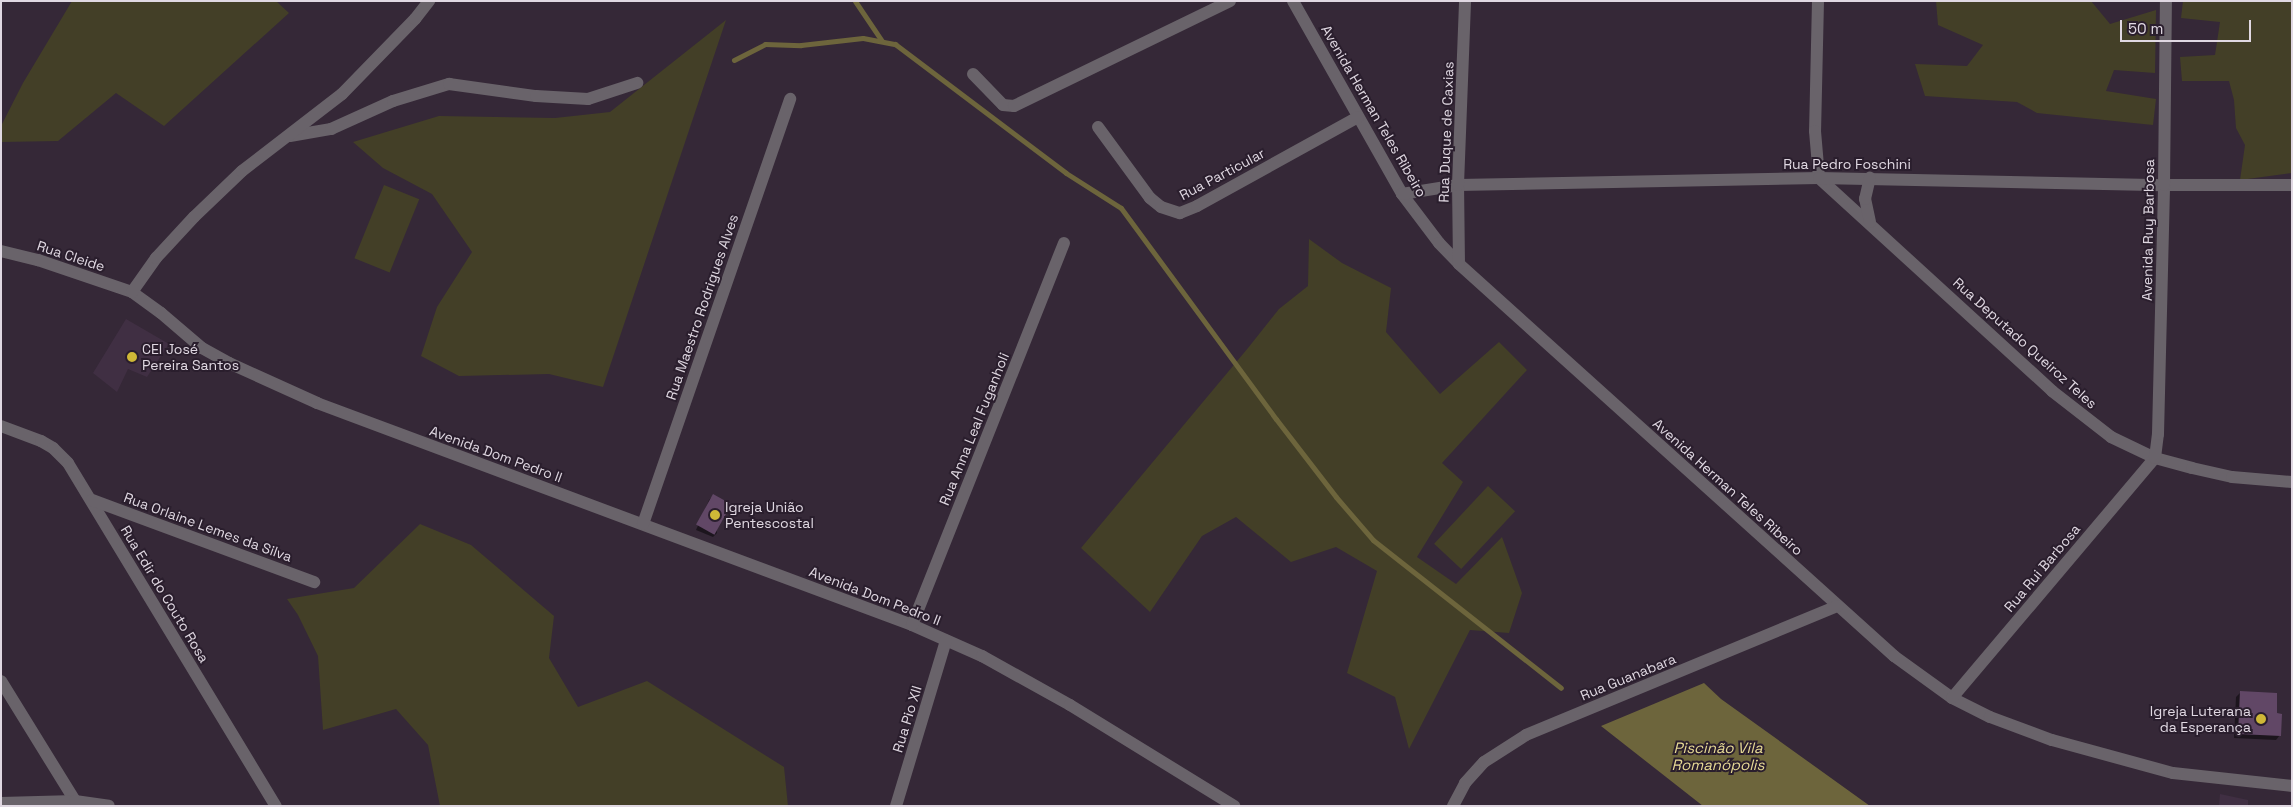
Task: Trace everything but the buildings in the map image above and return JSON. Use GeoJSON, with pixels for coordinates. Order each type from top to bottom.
{"type":"FeatureCollection","features":[{"type":"Feature","properties":{"kind":"street"},"geometry":{"type":"LineString","coordinates":[[132,292],[174,238],[242,171],[342,94],[410,25],[429,1]]}},
{"type":"Feature","properties":{"kind":"street"},"geometry":{"type":"LineString","coordinates":[[973,74],[1003,105],[1014,106],[1230,1]]}},
{"type":"Feature","properties":{"kind":"street","name":"Avenida Herman Teles Ribeiro"},"geometry":{"type":"LineString","coordinates":[[1293,1],[1402,194],[1439,243],[1459,264],[1894,656],[1952,698],[1990,716],[2052,740],[2173,773],[2292,786]]}},
{"type":"Feature","properties":{"kind":"street","name":"Rua Duque de Caxias"},"geometry":{"type":"LineString","coordinates":[[1459,264],[1458,185],[1465,1]]}},
{"type":"Feature","properties":{"kind":"street"},"geometry":{"type":"LineString","coordinates":[[1818,1],[1815,131],[1819,178]]}},
{"type":"Feature","properties":{"kind":"street","name":"Avenida Ruy Barbosa"},"geometry":{"type":"LineString","coordinates":[[2155,458],[2158,434],[2164,185],[2166,1]]}},
{"type":"Feature","properties":{"kind":"street"},"geometry":{"type":"LineString","coordinates":[[287,136],[331,129],[393,101],[449,84],[536,96],[588,98],[637,83]]}},
{"type":"Feature","properties":{"kind":"street","name":"Rua Maestro Rodrigues Alves"},"geometry":{"type":"LineString","coordinates":[[643,524],[790,100]]}},
{"type":"Feature","properties":{"kind":"street","name":"Rua Particular"},"geometry":{"type":"LineString","coordinates":[[1098,127],[1150,198],[1161,207],[1180,213],[1197,206],[1358,117]]}},
{"type":"Feature","properties":{"kind":"street","name":"Rua Pedro Foschini"},"geometry":{"type":"LineString","coordinates":[[1402,194],[1458,185],[1819,178],[2164,185],[2292,185]]}},
{"type":"Feature","properties":{"kind":"street","name":"Rua Deputado Queiroz Teles"},"geometry":{"type":"LineString","coordinates":[[1819,178],[2052,390],[2111,436],[2155,458],[2232,477],[2292,482]]}},
{"type":"Feature","properties":{"kind":"street"},"geometry":{"type":"LineString","coordinates":[[1870,178],[1865,207],[1870,224]]}},
{"type":"Feature","properties":{"kind":"street","name":"Rua Anna Leal Fuganholi"},"geometry":{"type":"LineString","coordinates":[[912,625],[1064,243]]}},
{"type":"Feature","properties":{"kind":"street","name":"Rua Cleide"},"geometry":{"type":"LineString","coordinates":[[1,251],[38,260],[132,292]]}},
{"type":"Feature","properties":{"kind":"street","name":"Avenida Dom Pedro II"},"geometry":{"type":"LineString","coordinates":[[132,292],[160,312],[202,348],[238,367],[317,403],[912,625],[982,656],[1070,705],[1234,806]]}},
{"type":"Feature","properties":{"kind":"street","name":"Rua Edir do Couto Rosa"},"geometry":{"type":"LineString","coordinates":[[1,426],[41,441],[53,448],[68,463],[92,500],[226,727],[276,806]]}},
{"type":"Feature","properties":{"kind":"street","name":"Rua Rui Barbosa"},"geometry":{"type":"LineString","coordinates":[[1952,698],[2155,458]]}},
{"type":"Feature","properties":{"kind":"street","name":"Rua Orlaine Lemes da Silva"},"geometry":{"type":"LineString","coordinates":[[92,500],[314,582]]}},
{"type":"Feature","properties":{"kind":"street","name":"Rua Guanabara"},"geometry":{"type":"LineString","coordinates":[[1453,806],[1465,783],[1484,762],[1526,735],[1838,606]]}},
{"type":"Feature","properties":{"kind":"street","name":"Rua Pio XII"},"geometry":{"type":"LineString","coordinates":[[896,806],[946,640]]}},
{"type":"Feature","properties":{"kind":"street"},"geometry":{"type":"LineString","coordinates":[[1,681],[75,801]]}},
{"type":"Feature","properties":{"kind":"street"},"geometry":{"type":"LineString","coordinates":[[1,803],[75,801],[109,806]]}},
{"type":"Feature","properties":{"kind":"shaded area"},"geometry":{"type":"Polygon","coordinates":[[[72,1],[276,1],[289,13],[164,126],[116,93],[58,141],[1,142],[1,126],[23,83],[72,1]]]}},
{"type":"Feature","properties":{"kind":"shaded area"},"geometry":{"type":"Polygon","coordinates":[[[1936,1],[2091,1],[2110,24],[2156,10],[2155,73],[2114,70],[2106,91],[2156,99],[2153,125],[2037,113],[2017,102],[1925,96],[1915,64],[1967,66],[1983,45],[1938,25],[1936,1]]]}},
{"type":"Feature","properties":{"kind":"shaded area"},"geometry":{"type":"Polygon","coordinates":[[[2183,1],[2292,1],[2292,173],[2240,180],[2245,145],[2236,128],[2234,100],[2229,81],[2182,81],[2180,57],[2215,55],[2220,22],[2181,18],[2183,1]]]}},
{"type":"Feature","properties":{"kind":"shaded area"},"geometry":{"type":"Polygon","coordinates":[[[726,20],[603,387],[549,374],[459,376],[421,356],[437,307],[472,252],[432,194],[383,168],[353,142],[439,116],[555,118],[610,112],[726,20]]]}},
{"type":"Feature","properties":{"kind":"shaded area"},"geometry":{"type":"Polygon","coordinates":[[[384,185],[419,199],[390,272],[354,258],[384,185]]]}},
{"type":"Feature","properties":{"kind":"shaded area"},"geometry":{"type":"Polygon","coordinates":[[[1309,239],[1342,263],[1391,288],[1386,332],[1440,394],[1499,342],[1527,370],[1442,463],[1463,482],[1417,557],[1456,584],[1502,537],[1522,593],[1509,633],[1470,630],[1409,749],[1395,697],[1347,673],[1377,571],[1336,547],[1291,562],[1236,517],[1202,536],[1150,612],[1081,548],[1279,309],[1308,286],[1309,239]]]}},
{"type":"Feature","properties":{"kind":"shaded area","name":"CEI José Pereira Santos"},"geometry":{"type":"Polygon","coordinates":[[[126,319],[169,344],[147,377],[128,369],[117,392],[93,373],[126,319]]]}},
{"type":"Feature","properties":{"kind":"shaded area"},"geometry":{"type":"Polygon","coordinates":[[[1488,486],[1515,511],[1461,569],[1434,544],[1488,486]]]}},
{"type":"Feature","properties":{"kind":"shaded area"},"geometry":{"type":"Polygon","coordinates":[[[420,524],[471,545],[554,616],[549,658],[578,707],[647,681],[784,767],[788,806],[440,806],[428,745],[396,709],[323,730],[318,656],[298,615],[287,599],[354,588],[420,524]]]}},
{"type":"Feature","properties":{"kind":"shaded area"},"geometry":{"type":"Polygon","coordinates":[[[2220,794],[2248,800],[2248,806],[2219,806],[2220,794]]]}},
{"type":"Feature","properties":{"kind":"water","name":"Piscinão Vila Romanópolis"},"geometry":{"type":"Polygon","coordinates":[[[1704,683],[1721,699],[1870,806],[1703,806],[1601,726],[1704,683]]]}},
{"type":"Feature","properties":{"kind":"waterway"},"geometry":{"type":"LineString","coordinates":[[855,1],[882,41]]}},
{"type":"Feature","properties":{"kind":"waterway"},"geometry":{"type":"LineString","coordinates":[[734,60],[765,44],[801,45],[863,38],[895,44],[1066,173],[1121,208],[1276,419],[1336,497],[1373,540],[1561,688]]}},
{"type":"Feature","properties":{"kind":"place","name":"CEI José Pereira Santos"},"geometry":{"type":"Point","coordinates":[132,357]}},
{"type":"Feature","properties":{"kind":"place","name":"Igreja União Pentescostal"},"geometry":{"type":"Point","coordinates":[715,515]}},
{"type":"Feature","properties":{"kind":"place","name":"Igreja Luterana da Esperança"},"geometry":{"type":"Point","coordinates":[2261,719]}}]}
